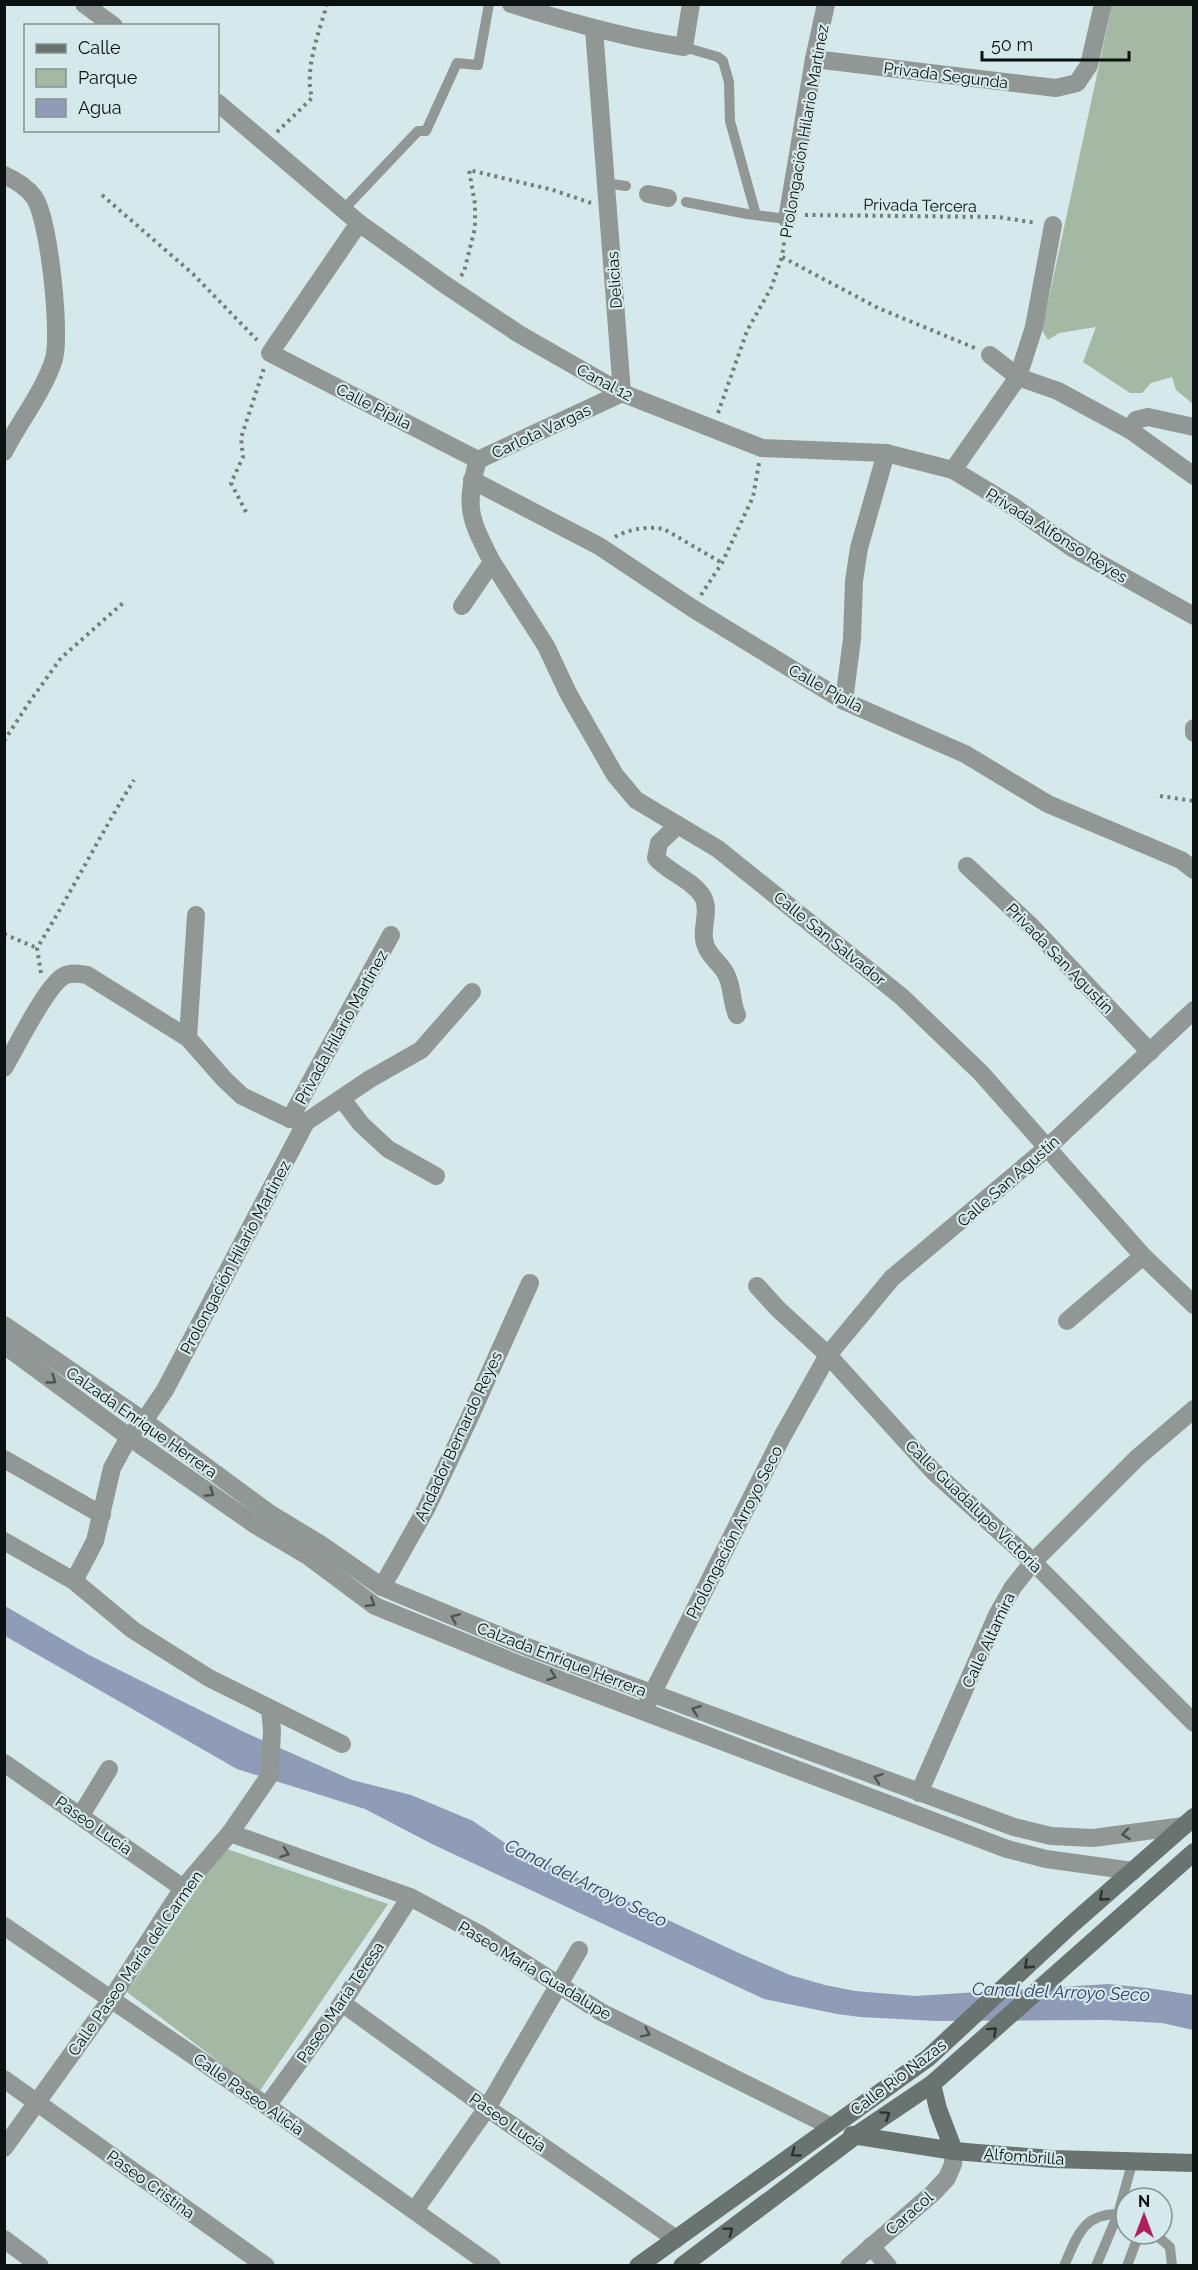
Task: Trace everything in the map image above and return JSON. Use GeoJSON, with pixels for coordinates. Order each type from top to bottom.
{"type":"FeatureCollection","features":[{"type":"Feature","properties":{"kind":"street"},"geometry":{"type":"LineString","coordinates":[[84,4],[111,24]]}},
{"type":"Feature","properties":{"kind":"street"},"geometry":{"type":"LineString","coordinates":[[511,4],[594,29],[649,42],[684,47],[691,4]]}},
{"type":"Feature","properties":{"kind":"street","name":"Prolongación Hilario Martínez"},"geometry":{"type":"LineString","coordinates":[[787,219],[814,59],[826,4]]}},
{"type":"Feature","properties":{"kind":"street","name":"Privada Segunda"},"geometry":{"type":"LineString","coordinates":[[814,59],[1056,88],[1077,83],[1089,65],[1103,4]]}},
{"type":"Feature","properties":{"kind":"street","name":"Delicias"},"geometry":{"type":"LineString","coordinates":[[594,29],[622,393]]}},
{"type":"Feature","properties":{"kind":"street","name":"Canal 12"},"geometry":{"type":"LineString","coordinates":[[219,105],[359,223],[451,289],[519,334],[622,393],[762,448],[886,453],[953,470]]}},
{"type":"Feature","properties":{"kind":"street"},"geometry":{"type":"LineString","coordinates":[[4,175],[18,182],[34,197],[41,216],[54,289],[57,327],[54,358],[38,393],[4,452]]}},
{"type":"Feature","properties":{"kind":"street"},"geometry":{"type":"LineString","coordinates":[[648,194],[677,200]]}},
{"type":"Feature","properties":{"kind":"street"},"geometry":{"type":"LineString","coordinates":[[270,353],[359,223]]}},
{"type":"Feature","properties":{"kind":"street"},"geometry":{"type":"LineString","coordinates":[[953,470],[1018,377],[1034,327],[1053,225]]}},
{"type":"Feature","properties":{"kind":"street","name":"Calle Pípila"},"geometry":{"type":"LineString","coordinates":[[270,353],[478,460]]}},
{"type":"Feature","properties":{"kind":"street"},"geometry":{"type":"LineString","coordinates":[[990,355],[1018,377],[1058,391],[1130,430],[1194,476]]}},
{"type":"Feature","properties":{"kind":"street","name":"Carlota Vargas"},"geometry":{"type":"LineString","coordinates":[[472,480],[478,460],[622,393]]}},
{"type":"Feature","properties":{"kind":"street"},"geometry":{"type":"LineString","coordinates":[[1130,430],[1136,420],[1148,417],[1194,427]]}},
{"type":"Feature","properties":{"kind":"street"},"geometry":{"type":"LineString","coordinates":[[844,701],[852,639],[854,581],[860,548],[886,453]]}},
{"type":"Feature","properties":{"kind":"street","name":"Privada Alfonso Reyes"},"geometry":{"type":"LineString","coordinates":[[953,470],[1011,505],[1084,555],[1194,616]]}},
{"type":"Feature","properties":{"kind":"street"},"geometry":{"type":"LineString","coordinates":[[462,606],[492,562],[475,529],[470,511],[472,480]]}},
{"type":"Feature","properties":{"kind":"street","name":"Calle Pípila"},"geometry":{"type":"LineString","coordinates":[[472,480],[599,546],[692,608],[844,701],[965,754],[1048,804],[1180,860],[1194,870]]}},
{"type":"Feature","properties":{"kind":"street","name":"Calle San Salvador"},"geometry":{"type":"LineString","coordinates":[[492,562],[546,646],[568,693],[615,775],[636,800],[718,849],[902,997],[981,1073],[1143,1256],[1194,1305]]}},
{"type":"Feature","properties":{"kind":"street"},"geometry":{"type":"LineString","coordinates":[[1194,728],[1194,733]]}},
{"type":"Feature","properties":{"kind":"street"},"geometry":{"type":"LineString","coordinates":[[678,825],[659,843],[656,858],[704,898],[706,912],[704,939],[709,953],[725,972],[732,993],[732,1004],[737,1015]]}},
{"type":"Feature","properties":{"kind":"street","name":"Privada San Agustín"},"geometry":{"type":"LineString","coordinates":[[967,866],[1030,925],[1150,1052]]}},
{"type":"Feature","properties":{"kind":"street"},"geometry":{"type":"LineString","coordinates":[[188,1038],[196,915]]}},
{"type":"Feature","properties":{"kind":"street","name":"Privada Hilario Martínez"},"geometry":{"type":"LineString","coordinates":[[298,1120],[391,936]]}},
{"type":"Feature","properties":{"kind":"street"},"geometry":{"type":"LineString","coordinates":[[4,1068],[54,986],[63,976],[76,973],[87,975],[188,1038],[242,1096],[298,1120]]}},
{"type":"Feature","properties":{"kind":"street","name":"Prolongación Hilario Martínez"},"geometry":{"type":"LineString","coordinates":[[74,1581],[95,1541],[112,1468],[129,1437],[144,1421],[165,1390],[298,1120],[342,1099],[370,1079],[421,1050],[471,992]]}},
{"type":"Feature","properties":{"kind":"street","name":"Calle San Agustín"},"geometry":{"type":"LineString","coordinates":[[828,1355],[892,1278],[1048,1147],[1194,1010]]}},
{"type":"Feature","properties":{"kind":"street"},"geometry":{"type":"LineString","coordinates":[[342,1099],[361,1124],[388,1149],[436,1176]]}},
{"type":"Feature","properties":{"kind":"street"},"geometry":{"type":"LineString","coordinates":[[1067,1321],[1143,1256]]}},
{"type":"Feature","properties":{"kind":"street","name":"Andador Bernardo Reyes"},"geometry":{"type":"LineString","coordinates":[[382,1587],[426,1509],[530,1282]]}},
{"type":"Feature","properties":{"kind":"street","name":"Calle Guadalupe Victoria"},"geometry":{"type":"LineString","coordinates":[[757,1286],[778,1309],[828,1355],[933,1471],[1034,1562],[1194,1723]]}},
{"type":"Feature","properties":{"kind":"street","name":"Calzada Enrique Herrera"},"geometry":{"type":"LineString","coordinates":[[4,1325],[144,1421],[269,1514],[320,1544],[382,1587],[527,1647],[1014,1827],[1051,1836],[1093,1838],[1189,1821]]}},
{"type":"Feature","properties":{"kind":"street","name":"Calzada Enrique Herrera"},"geometry":{"type":"LineString","coordinates":[[4,1345],[129,1437],[258,1526],[308,1556],[375,1606],[518,1664],[1008,1849],[1046,1859],[1133,1871]]}},
{"type":"Feature","properties":{"kind":"street","name":"Prolongación Arroyo Seco"},"geometry":{"type":"LineString","coordinates":[[643,1711],[782,1437],[828,1355]]}},
{"type":"Feature","properties":{"kind":"street","name":"Calle Altamira"},"geometry":{"type":"LineString","coordinates":[[919,1793],[997,1615],[1013,1587],[1034,1562],[1137,1458],[1194,1409]]}},
{"type":"Feature","properties":{"kind":"street"},"geometry":{"type":"LineString","coordinates":[[4,1459],[102,1515]]}},
{"type":"Feature","properties":{"kind":"street"},"geometry":{"type":"LineString","coordinates":[[4,1541],[74,1581],[133,1630],[209,1678],[342,1744]]}},
{"type":"Feature","properties":{"kind":"street","name":"Calle Paseo María del Carmen"},"geometry":{"type":"LineString","coordinates":[[4,2148],[112,1998],[183,1888],[230,1833],[270,1775],[272,1730],[270,1709]]}},
{"type":"Feature","properties":{"kind":"street","name":"Paseo Lucía"},"geometry":{"type":"LineString","coordinates":[[4,1763],[183,1888]]}},
{"type":"Feature","properties":{"kind":"street"},"geometry":{"type":"LineString","coordinates":[[81,1815],[109,1769]]}},
{"type":"Feature","properties":{"kind":"street","name":"Calle Río Nazas"},"geometry":{"type":"LineString","coordinates":[[638,2265],[928,2058],[1071,1925],[1189,1821]]}},
{"type":"Feature","properties":{"kind":"street","name":"Paseo María Guadalupe"},"geometry":{"type":"LineString","coordinates":[[230,1833],[410,1897],[481,1935],[601,2012],[832,2127]]}},
{"type":"Feature","properties":{"kind":"street","name":"Calle Río Nazas"},"geometry":{"type":"LineString","coordinates":[[682,2265],[855,2136],[932,2084],[1194,1852]]}},
{"type":"Feature","properties":{"kind":"street","name":"Paseo María Teresa"},"geometry":{"type":"LineString","coordinates":[[267,2106],[342,2003],[410,1897]]}},
{"type":"Feature","properties":{"kind":"street","name":"Calle Paseo Alicia"},"geometry":{"type":"LineString","coordinates":[[4,1926],[112,1998],[492,2265]]}},
{"type":"Feature","properties":{"kind":"street"},"geometry":{"type":"LineString","coordinates":[[415,2210],[487,2108],[579,1950]]}},
{"type":"Feature","properties":{"kind":"street","name":"Paseo Lucía"},"geometry":{"type":"LineString","coordinates":[[342,2003],[487,2108],[676,2239]]}},
{"type":"Feature","properties":{"kind":"street","name":"Paseo Cristina"},"geometry":{"type":"LineString","coordinates":[[4,2079],[266,2265]]}},
{"type":"Feature","properties":{"kind":"street"},"geometry":{"type":"LineString","coordinates":[[932,2084],[938,2109],[954,2151]]}},
{"type":"Feature","properties":{"kind":"street","name":"Alfombrilla"},"geometry":{"type":"LineString","coordinates":[[832,2127],[855,2136],[954,2151],[1052,2159],[1194,2163]]}},
{"type":"Feature","properties":{"kind":"street","name":"Caracol"},"geometry":{"type":"LineString","coordinates":[[849,2265],[933,2193],[947,2178],[953,2164],[954,2151]]}},
{"type":"Feature","properties":{"kind":"street"},"geometry":{"type":"LineString","coordinates":[[4,2239],[40,2265]]}},
{"type":"Feature","properties":{"kind":"street"},"geometry":{"type":"LineString","coordinates":[[871,2246],[888,2265]]}},
{"type":"Feature","properties":{"kind":"lane"},"geometry":{"type":"LineString","coordinates":[[344,209],[418,130],[426,130],[457,63],[478,65],[489,4]]}},
{"type":"Feature","properties":{"kind":"lane"},"geometry":{"type":"LineString","coordinates":[[684,47],[718,57],[725,67],[729,82],[730,121],[756,215]]}},
{"type":"Feature","properties":{"kind":"lane"},"geometry":{"type":"LineString","coordinates":[[604,174],[626,186]]}},
{"type":"Feature","properties":{"kind":"lane"},"geometry":{"type":"LineString","coordinates":[[677,200],[787,219]]}},
{"type":"Feature","properties":{"kind":"lane"},"geometry":{"type":"LineString","coordinates":[[1128,2186],[1133,2160]]}},
{"type":"Feature","properties":{"kind":"lane"},"geometry":{"type":"LineString","coordinates":[[1064,2265],[1075,2241],[1088,2222],[1102,2214],[1114,2215]]}},
{"type":"Feature","properties":{"kind":"lane"},"geometry":{"type":"LineString","coordinates":[[1096,2265],[1114,2231]]}},
{"type":"Feature","properties":{"kind":"lane"},"geometry":{"type":"LineString","coordinates":[[1127,2265],[1134,2246]]}},
{"type":"Feature","properties":{"kind":"lane"},"geometry":{"type":"LineString","coordinates":[[1169,2246],[1172,2265]]}},
{"type":"Feature","properties":{"kind":"path"},"geometry":{"type":"LineString","coordinates":[[266,143],[312,98],[309,85],[316,41],[327,4]]}},
{"type":"Feature","properties":{"kind":"path"},"geometry":{"type":"LineString","coordinates":[[451,289],[464,272],[475,228],[475,204],[470,170],[554,190],[608,210]]}},
{"type":"Feature","properties":{"kind":"path"},"geometry":{"type":"LineString","coordinates":[[102,195],[193,274],[270,353],[241,438],[243,457],[231,483],[246,512]]}},
{"type":"Feature","properties":{"kind":"path","name":"Privada Tercera"},"geometry":{"type":"LineString","coordinates":[[787,219],[804,215],[998,217],[1053,225]]}},
{"type":"Feature","properties":{"kind":"path","name":"Prolongación Hilario Martínez"},"geometry":{"type":"LineString","coordinates":[[787,219],[782,257],[878,308],[990,355]]}},
{"type":"Feature","properties":{"kind":"path"},"geometry":{"type":"LineString","coordinates":[[712,428],[747,331],[771,288],[782,257]]}},
{"type":"Feature","properties":{"kind":"path"},"geometry":{"type":"LineString","coordinates":[[692,608],[722,563],[753,497],[762,448]]}},
{"type":"Feature","properties":{"kind":"path"},"geometry":{"type":"LineString","coordinates":[[599,546],[621,533],[654,527],[664,529],[722,563]]}},
{"type":"Feature","properties":{"kind":"path"},"geometry":{"type":"LineString","coordinates":[[4,741],[61,658],[123,603]]}},
{"type":"Feature","properties":{"kind":"path"},"geometry":{"type":"LineString","coordinates":[[4,934],[37,948],[71,892],[104,828],[134,780]]}},
{"type":"Feature","properties":{"kind":"path"},"geometry":{"type":"LineString","coordinates":[[1160,796],[1194,801]]}},
{"type":"Feature","properties":{"kind":"green space"},"geometry":{"type":"Polygon","coordinates":[[[1112,5],[1193,5],[1193,404],[1176,390],[1172,377],[1151,383],[1142,393],[1130,393],[1083,362],[1096,327],[1059,333],[1048,340],[1042,330],[1112,5]]]}},
{"type":"Feature","properties":{"kind":"green space"},"geometry":{"type":"Polygon","coordinates":[[[224,1848],[388,1904],[259,2092],[127,1992],[224,1848]]]}},
{"type":"Feature","properties":{"kind":"water","name":"Canal del Arroyo Seco"},"geometry":{"type":"Polygon","coordinates":[[[5,1606],[89,1655],[244,1732],[352,1780],[411,1795],[473,1821],[505,1843],[550,1865],[790,1975],[855,1991],[915,1996],[1108,1984],[1148,1988],[1193,1995],[1193,2030],[1162,2023],[1107,2020],[937,2021],[860,2017],[764,1999],[432,1844],[365,1809],[237,1769],[5,1636],[5,1606]]]}}]}
